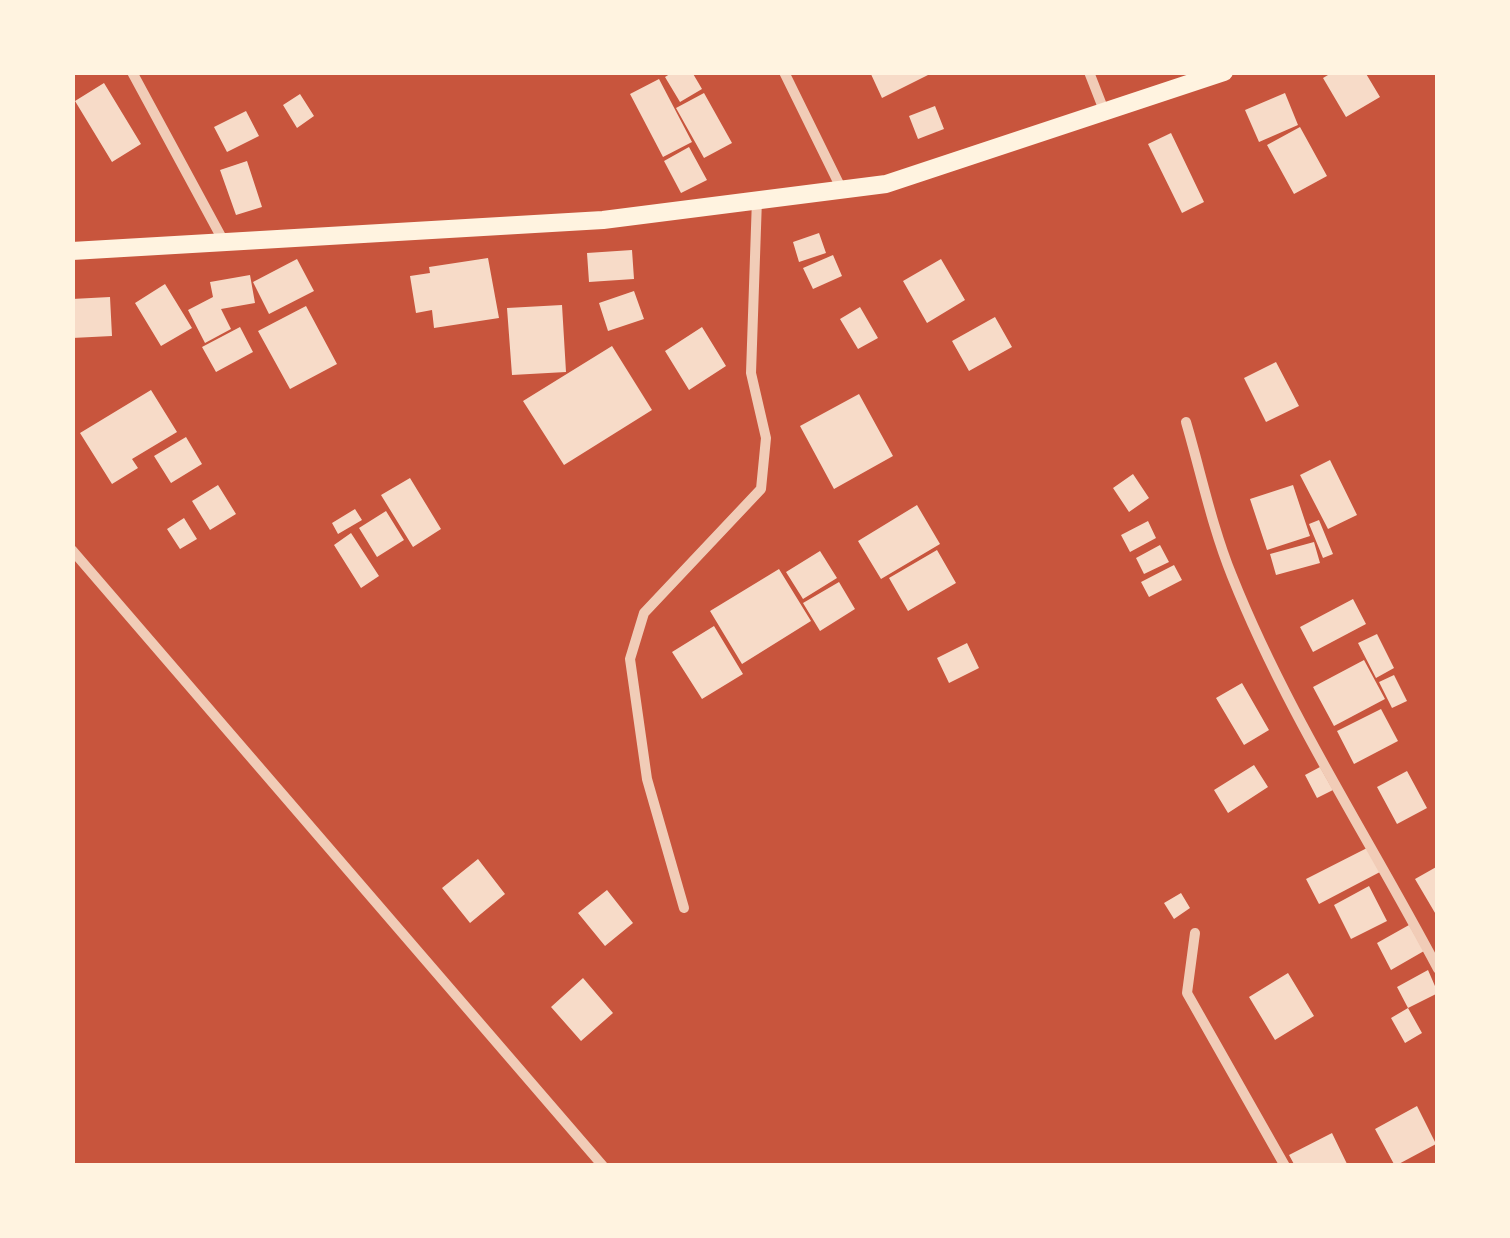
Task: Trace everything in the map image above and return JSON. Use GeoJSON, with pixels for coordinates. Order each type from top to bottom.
{"type":"FeatureCollection","features":[{"type":"Feature","properties":{"kind":"main road"},"geometry":{"type":"LineString","coordinates":[[72,251],[603,220],[886,184],[1224,72]]}},
{"type":"Feature","properties":{"kind":"street"},"geometry":{"type":"LineString","coordinates":[[132,72],[224,242]]}},
{"type":"Feature","properties":{"kind":"street"},"geometry":{"type":"LineString","coordinates":[[784,72],[841,188]]}},
{"type":"Feature","properties":{"kind":"street"},"geometry":{"type":"LineString","coordinates":[[1089,72],[1106,114]]}},
{"type":"Feature","properties":{"kind":"street"},"geometry":{"type":"LineString","coordinates":[[684,908],[647,779],[630,659],[644,613],[761,489],[766,438],[751,373],[757,199]]}},
{"type":"Feature","properties":{"kind":"street"},"geometry":{"type":"LineString","coordinates":[[1186,422],[1231,574],[1295,716],[1366,832],[1438,969]]}},
{"type":"Feature","properties":{"kind":"street"},"geometry":{"type":"LineString","coordinates":[[72,550],[603,1166]]}},
{"type":"Feature","properties":{"kind":"street"},"geometry":{"type":"LineString","coordinates":[[1195,934],[1187,993],[1285,1166]]}},
{"type":"Feature","properties":{"kind":"building"},"geometry":{"type":"Polygon","coordinates":[[[673,72],[692,72],[702,89],[680,102],[665,77],[673,72]]]}},
{"type":"Feature","properties":{"kind":"building"},"geometry":{"type":"Polygon","coordinates":[[[870,72],[934,72],[882,98],[870,72]]]}},
{"type":"Feature","properties":{"kind":"building"},"geometry":{"type":"Polygon","coordinates":[[[1333,72],[1365,72],[1380,97],[1346,117],[1323,78],[1333,72]]]}},
{"type":"Feature","properties":{"kind":"building"},"geometry":{"type":"Polygon","coordinates":[[[659,79],[692,142],[663,157],[630,94],[659,79]]]}},
{"type":"Feature","properties":{"kind":"building"},"geometry":{"type":"Polygon","coordinates":[[[104,83],[141,144],[112,162],[75,101],[104,83]]]}},
{"type":"Feature","properties":{"kind":"building"},"geometry":{"type":"Polygon","coordinates":[[[704,93],[732,143],[704,158],[676,108],[704,93]]]}},
{"type":"Feature","properties":{"kind":"building"},"geometry":{"type":"Polygon","coordinates":[[[1285,93],[1298,125],[1259,142],[1245,110],[1285,93]]]}},
{"type":"Feature","properties":{"kind":"building"},"geometry":{"type":"Polygon","coordinates":[[[300,94],[314,116],[297,128],[283,105],[300,94]]]}},
{"type":"Feature","properties":{"kind":"building"},"geometry":{"type":"Polygon","coordinates":[[[935,106],[944,129],[918,139],[909,116],[935,106]]]}},
{"type":"Feature","properties":{"kind":"building"},"geometry":{"type":"Polygon","coordinates":[[[246,111],[259,136],[227,152],[214,127],[246,111]]]}},
{"type":"Feature","properties":{"kind":"building"},"geometry":{"type":"Polygon","coordinates":[[[1300,127],[1327,176],[1294,194],[1267,145],[1300,127]]]}},
{"type":"Feature","properties":{"kind":"building"},"geometry":{"type":"Polygon","coordinates":[[[1171,133],[1204,202],[1182,213],[1148,144],[1171,133]]]}},
{"type":"Feature","properties":{"kind":"building"},"geometry":{"type":"Polygon","coordinates":[[[689,147],[707,180],[681,193],[664,161],[689,147]]]}},
{"type":"Feature","properties":{"kind":"building"},"geometry":{"type":"Polygon","coordinates":[[[247,161],[262,207],[236,215],[220,170],[247,161]]]}},
{"type":"Feature","properties":{"kind":"building"},"geometry":{"type":"Polygon","coordinates":[[[819,233],[826,253],[799,262],[793,242],[819,233]]]}},
{"type":"Feature","properties":{"kind":"building"},"geometry":{"type":"Polygon","coordinates":[[[632,250],[634,279],[589,282],[587,253],[632,250]]]}},
{"type":"Feature","properties":{"kind":"building"},"geometry":{"type":"Polygon","coordinates":[[[833,255],[842,276],[813,289],[803,268],[833,255]]]}},
{"type":"Feature","properties":{"kind":"building"},"geometry":{"type":"Polygon","coordinates":[[[488,258],[499,318],[434,328],[432,310],[416,313],[410,276],[430,273],[429,267],[488,258]]]}},
{"type":"Feature","properties":{"kind":"building"},"geometry":{"type":"Polygon","coordinates":[[[297,259],[314,291],[269,314],[253,282],[297,259]]]}},
{"type":"Feature","properties":{"kind":"building"},"geometry":{"type":"Polygon","coordinates":[[[941,259],[965,300],[927,323],[903,281],[941,259]]]}},
{"type":"Feature","properties":{"kind":"building"},"geometry":{"type":"Polygon","coordinates":[[[250,275],[255,303],[221,309],[231,329],[205,343],[188,310],[213,297],[210,282],[250,275]]]}},
{"type":"Feature","properties":{"kind":"building"},"geometry":{"type":"Polygon","coordinates":[[[165,284],[192,328],[161,346],[135,303],[165,284]]]}},
{"type":"Feature","properties":{"kind":"building"},"geometry":{"type":"Polygon","coordinates":[[[634,291],[644,319],[608,331],[599,303],[634,291]]]}},
{"type":"Feature","properties":{"kind":"building"},"geometry":{"type":"Polygon","coordinates":[[[110,297],[112,336],[72,338],[72,299],[110,297]]]}},
{"type":"Feature","properties":{"kind":"building"},"geometry":{"type":"Polygon","coordinates":[[[562,305],[566,372],[512,375],[507,308],[562,305]]]}},
{"type":"Feature","properties":{"kind":"building"},"geometry":{"type":"Polygon","coordinates":[[[306,306],[337,364],[290,389],[258,331],[306,306]]]}},
{"type":"Feature","properties":{"kind":"building"},"geometry":{"type":"Polygon","coordinates":[[[860,307],[878,338],[858,349],[840,319],[860,307]]]}},
{"type":"Feature","properties":{"kind":"building"},"geometry":{"type":"Polygon","coordinates":[[[995,317],[1012,347],[969,371],[952,341],[995,317]]]}},
{"type":"Feature","properties":{"kind":"building"},"geometry":{"type":"Polygon","coordinates":[[[240,327],[253,352],[216,372],[202,347],[240,327]]]}},
{"type":"Feature","properties":{"kind":"building"},"geometry":{"type":"Polygon","coordinates":[[[702,327],[726,366],[689,390],[665,351],[702,327]]]}},
{"type":"Feature","properties":{"kind":"building"},"geometry":{"type":"Polygon","coordinates":[[[612,346],[652,410],[564,465],[523,401],[612,346]]]}},
{"type":"Feature","properties":{"kind":"building"},"geometry":{"type":"Polygon","coordinates":[[[1276,362],[1299,406],[1266,422],[1244,378],[1276,362]]]}},
{"type":"Feature","properties":{"kind":"building"},"geometry":{"type":"Polygon","coordinates":[[[151,390],[177,432],[132,459],[138,468],[112,484],[80,433],[151,390]]]}},
{"type":"Feature","properties":{"kind":"building"},"geometry":{"type":"Polygon","coordinates":[[[859,394],[893,456],[834,489],[800,426],[859,394]]]}},
{"type":"Feature","properties":{"kind":"building"},"geometry":{"type":"Polygon","coordinates":[[[186,437],[202,464],[171,483],[154,456],[186,437]]]}},
{"type":"Feature","properties":{"kind":"building"},"geometry":{"type":"Polygon","coordinates":[[[1330,460],[1357,515],[1328,529],[1300,475],[1330,460]]]}},
{"type":"Feature","properties":{"kind":"building"},"geometry":{"type":"Polygon","coordinates":[[[1133,474],[1149,498],[1129,512],[1113,488],[1133,474]]]}},
{"type":"Feature","properties":{"kind":"building"},"geometry":{"type":"Polygon","coordinates":[[[410,478],[441,529],[413,547],[381,495],[410,478]]]}},
{"type":"Feature","properties":{"kind":"building"},"geometry":{"type":"Polygon","coordinates":[[[218,485],[236,514],[210,530],[192,501],[218,485]]]}},
{"type":"Feature","properties":{"kind":"building"},"geometry":{"type":"Polygon","coordinates":[[[1293,485],[1310,536],[1267,550],[1250,499],[1293,485]]]}},
{"type":"Feature","properties":{"kind":"building"},"geometry":{"type":"Polygon","coordinates":[[[917,505],[940,544],[881,579],[858,541],[917,505]]]}},
{"type":"Feature","properties":{"kind":"building"},"geometry":{"type":"Polygon","coordinates":[[[355,509],[362,520],[338,534],[332,523],[355,509]]]}},
{"type":"Feature","properties":{"kind":"building"},"geometry":{"type":"Polygon","coordinates":[[[386,511],[404,540],[377,557],[359,528],[386,511]]]}},
{"type":"Feature","properties":{"kind":"building"},"geometry":{"type":"Polygon","coordinates":[[[184,518],[197,539],[180,549],[167,529],[184,518]]]}},
{"type":"Feature","properties":{"kind":"building"},"geometry":{"type":"Polygon","coordinates":[[[1319,520],[1333,554],[1323,558],[1309,524],[1319,520]]]}},
{"type":"Feature","properties":{"kind":"building"},"geometry":{"type":"Polygon","coordinates":[[[1148,521],[1156,538],[1130,552],[1121,535],[1148,521]]]}},
{"type":"Feature","properties":{"kind":"building"},"geometry":{"type":"Polygon","coordinates":[[[351,533],[379,576],[361,588],[334,545],[351,533]]]}},
{"type":"Feature","properties":{"kind":"building"},"geometry":{"type":"Polygon","coordinates":[[[1314,542],[1320,563],[1276,575],[1270,554],[1314,542]]]}},
{"type":"Feature","properties":{"kind":"building"},"geometry":{"type":"Polygon","coordinates":[[[1160,545],[1169,562],[1144,574],[1136,558],[1160,545]]]}},
{"type":"Feature","properties":{"kind":"building"},"geometry":{"type":"Polygon","coordinates":[[[937,550],[956,583],[908,611],[889,578],[937,550]]]}},
{"type":"Feature","properties":{"kind":"building"},"geometry":{"type":"Polygon","coordinates":[[[820,551],[837,578],[803,599],[786,572],[820,551]]]}},
{"type":"Feature","properties":{"kind":"building"},"geometry":{"type":"Polygon","coordinates":[[[1174,565],[1182,580],[1149,597],[1141,582],[1174,565]]]}},
{"type":"Feature","properties":{"kind":"building"},"geometry":{"type":"Polygon","coordinates":[[[779,569],[811,621],[742,664],[710,611],[779,569]]]}},
{"type":"Feature","properties":{"kind":"building"},"geometry":{"type":"Polygon","coordinates":[[[839,582],[855,609],[820,631],[803,603],[839,582]]]}},
{"type":"Feature","properties":{"kind":"building"},"geometry":{"type":"Polygon","coordinates":[[[1353,599],[1366,624],[1313,652],[1300,627],[1353,599]]]}},
{"type":"Feature","properties":{"kind":"building"},"geometry":{"type":"Polygon","coordinates":[[[714,626],[743,674],[702,699],[672,652],[714,626]]]}},
{"type":"Feature","properties":{"kind":"building"},"geometry":{"type":"Polygon","coordinates":[[[1377,634],[1394,668],[1376,678],[1358,643],[1377,634]]]}},
{"type":"Feature","properties":{"kind":"building"},"geometry":{"type":"Polygon","coordinates":[[[967,643],[979,668],[949,683],[937,658],[967,643]]]}},
{"type":"Feature","properties":{"kind":"building"},"geometry":{"type":"Polygon","coordinates":[[[1364,660],[1385,699],[1334,726],[1313,687],[1364,660]]]}},
{"type":"Feature","properties":{"kind":"building"},"geometry":{"type":"Polygon","coordinates":[[[1394,675],[1407,701],[1392,708],[1379,682],[1394,675]]]}},
{"type":"Feature","properties":{"kind":"building"},"geometry":{"type":"Polygon","coordinates":[[[1242,683],[1269,730],[1244,745],[1216,698],[1242,683]]]}},
{"type":"Feature","properties":{"kind":"building"},"geometry":{"type":"Polygon","coordinates":[[[1381,709],[1398,741],[1354,764],[1337,731],[1381,709]]]}},
{"type":"Feature","properties":{"kind":"building"},"geometry":{"type":"Polygon","coordinates":[[[1254,765],[1268,787],[1228,813],[1214,790],[1254,765]]]}},
{"type":"Feature","properties":{"kind":"building"},"geometry":{"type":"Polygon","coordinates":[[[1320,767],[1333,790],[1317,798],[1305,775],[1320,767]]]}},
{"type":"Feature","properties":{"kind":"building"},"geometry":{"type":"Polygon","coordinates":[[[1407,771],[1427,808],[1397,824],[1377,787],[1407,771]]]}},
{"type":"Feature","properties":{"kind":"building"},"geometry":{"type":"Polygon","coordinates":[[[1367,848],[1380,872],[1319,904],[1306,879],[1367,848]]]}},
{"type":"Feature","properties":{"kind":"building"},"geometry":{"type":"Polygon","coordinates":[[[478,859],[505,894],[470,923],[442,888],[478,859]]]}},
{"type":"Feature","properties":{"kind":"building"},"geometry":{"type":"Polygon","coordinates":[[[1438,866],[1438,918],[1415,879],[1438,866]]]}},
{"type":"Feature","properties":{"kind":"building"},"geometry":{"type":"Polygon","coordinates":[[[1369,886],[1387,921],[1351,939],[1334,905],[1369,886]]]}},
{"type":"Feature","properties":{"kind":"building"},"geometry":{"type":"Polygon","coordinates":[[[607,890],[633,923],[605,946],[578,913],[607,890]]]}},
{"type":"Feature","properties":{"kind":"building"},"geometry":{"type":"Polygon","coordinates":[[[1181,893],[1190,908],[1174,919],[1164,903],[1181,893]]]}},
{"type":"Feature","properties":{"kind":"building"},"geometry":{"type":"Polygon","coordinates":[[[1409,925],[1424,951],[1391,970],[1377,943],[1409,925]]]}},
{"type":"Feature","properties":{"kind":"building"},"geometry":{"type":"Polygon","coordinates":[[[1428,970],[1438,993],[1408,1008],[1397,987],[1428,970]]]}},
{"type":"Feature","properties":{"kind":"building"},"geometry":{"type":"Polygon","coordinates":[[[1288,973],[1314,1016],[1275,1040],[1249,997],[1288,973]]]}},
{"type":"Feature","properties":{"kind":"building"},"geometry":{"type":"Polygon","coordinates":[[[583,978],[613,1013],[581,1041],[551,1007],[583,978]]]}},
{"type":"Feature","properties":{"kind":"building"},"geometry":{"type":"Polygon","coordinates":[[[1408,1008],[1422,1033],[1405,1043],[1391,1018],[1408,1008]]]}},
{"type":"Feature","properties":{"kind":"building"},"geometry":{"type":"Polygon","coordinates":[[[1417,1106],[1436,1144],[1395,1166],[1375,1129],[1417,1106]]]}},
{"type":"Feature","properties":{"kind":"building"},"geometry":{"type":"Polygon","coordinates":[[[1332,1133],[1348,1166],[1295,1166],[1289,1155],[1332,1133]]]}}]}
